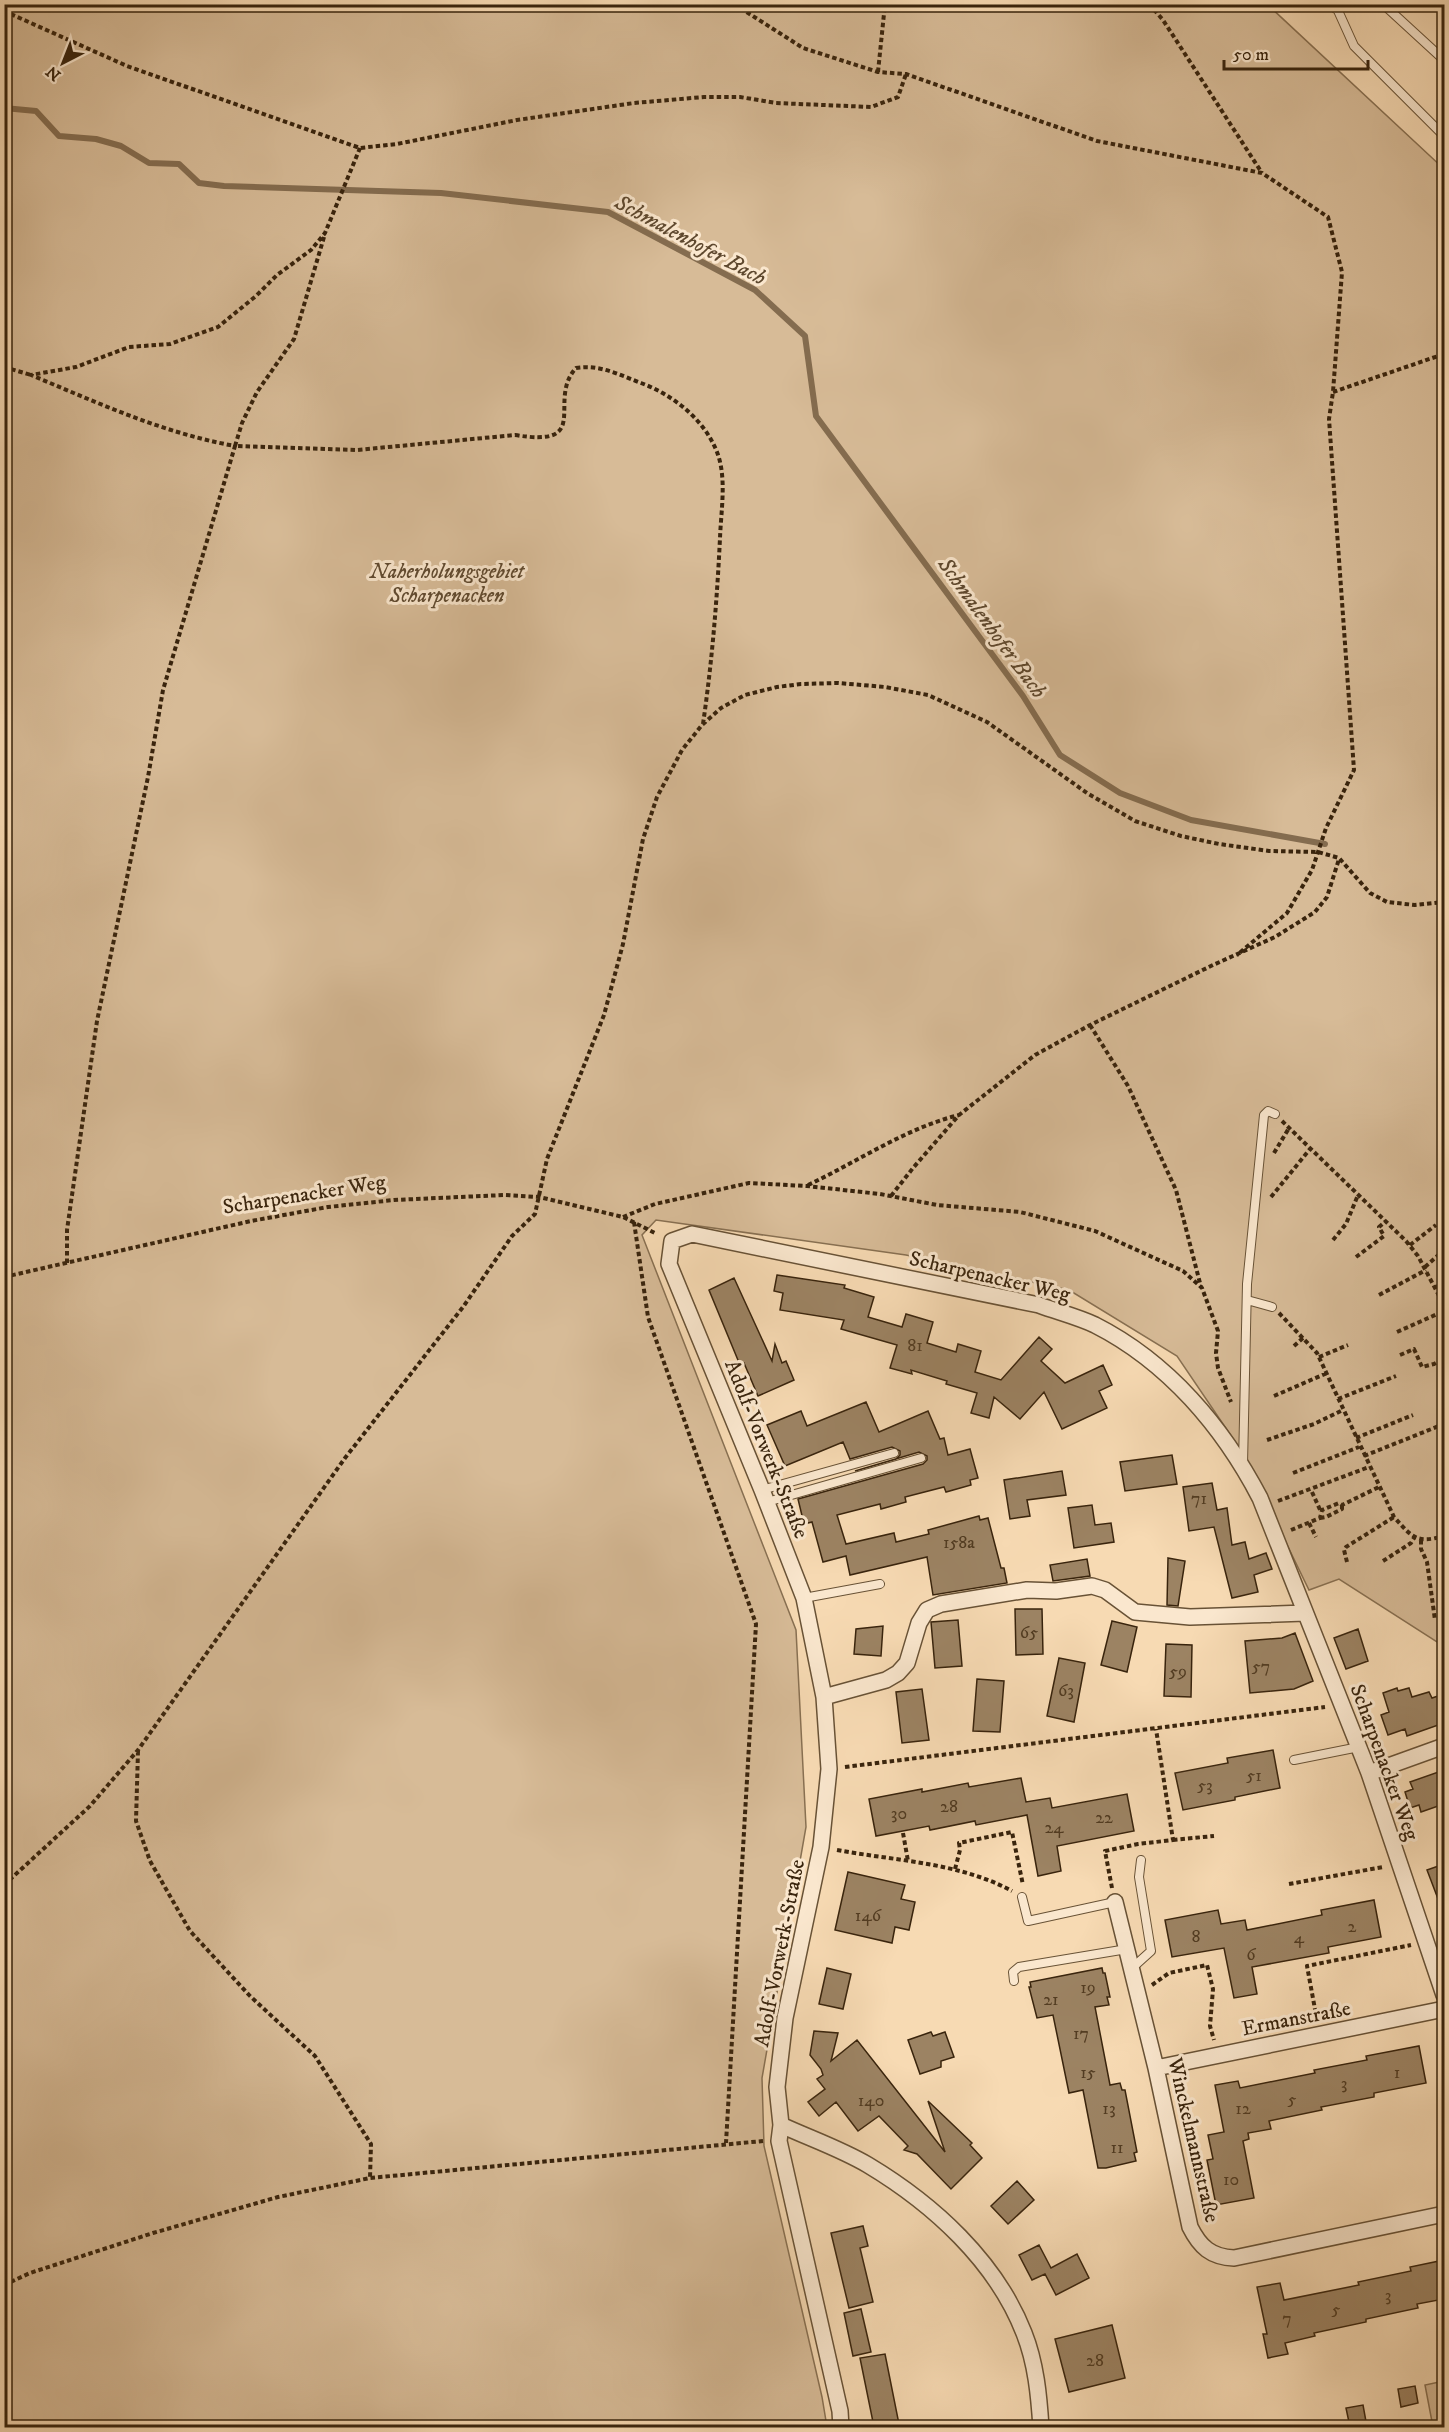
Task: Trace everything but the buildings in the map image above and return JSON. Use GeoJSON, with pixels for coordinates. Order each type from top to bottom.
{"type":"FeatureCollection","features":[{"type":"Feature","properties":{"kind":"street","name":"Scharpenacker Weg"},"geometry":{"type":"LineString","coordinates":[[692,1234],[1040,1305],[1095,1325],[1141,1354],[1183,1390],[1243,1465],[1260,1498],[1369,1773],[1444,1995]]}},
{"type":"Feature","properties":{"kind":"street","name":"Adolf-Vorwerk-Straße"},"geometry":{"type":"LineString","coordinates":[[692,1234],[672,1240],[669,1264],[765,1496],[804,1598],[824,1697],[829,1769],[821,1847],[784,2018],[777,2087],[781,2124],[779,2141],[837,2400],[841,2427]]}},
{"type":"Feature","properties":{"kind":"street"},"geometry":{"type":"LineString","coordinates":[[824,1697],[886,1680],[898,1672],[907,1663],[919,1623],[927,1610],[940,1604],[1027,1590],[1056,1591],[1092,1586],[1105,1590],[1135,1612],[1190,1617],[1305,1613]]}},
{"type":"Feature","properties":{"kind":"street"},"geometry":{"type":"LineString","coordinates":[[1369,1773],[1444,1746]]}},
{"type":"Feature","properties":{"kind":"street","name":"Winckelmannstraße"},"geometry":{"type":"LineString","coordinates":[[1115,1902],[1156,2068],[1190,2227],[1197,2240],[1207,2251],[1220,2257],[1234,2258],[1444,2214]]}},
{"type":"Feature","properties":{"kind":"street","name":"Ermanstraße"},"geometry":{"type":"LineString","coordinates":[[1156,2068],[1444,2009]]}},
{"type":"Feature","properties":{"kind":"street"},"geometry":{"type":"LineString","coordinates":[[781,2124],[866,2164],[945,2223],[974,2253],[1000,2287],[1024,2334],[1038,2389],[1041,2427]]}},
{"type":"Feature","properties":{"kind":"lane"},"geometry":{"type":"LineString","coordinates":[[1356,4],[1336,7],[1354,46],[1444,136]]}},
{"type":"Feature","properties":{"kind":"lane"},"geometry":{"type":"LineString","coordinates":[[1383,4],[1444,60]]}},
{"type":"Feature","properties":{"kind":"lane"},"geometry":{"type":"LineString","coordinates":[[1243,1465],[1247,1300],[1264,1115],[1269,1111],[1275,1114]]}},
{"type":"Feature","properties":{"kind":"lane"},"geometry":{"type":"LineString","coordinates":[[1247,1300],[1272,1307]]}},
{"type":"Feature","properties":{"kind":"lane"},"geometry":{"type":"LineString","coordinates":[[765,1496],[894,1453]]}},
{"type":"Feature","properties":{"kind":"lane"},"geometry":{"type":"LineString","coordinates":[[765,1496],[921,1458]]}},
{"type":"Feature","properties":{"kind":"lane"},"geometry":{"type":"LineString","coordinates":[[804,1598],[880,1584]]}},
{"type":"Feature","properties":{"kind":"lane"},"geometry":{"type":"LineString","coordinates":[[1294,1760],[1359,1747]]}},
{"type":"Feature","properties":{"kind":"lane"},"geometry":{"type":"LineString","coordinates":[[1131,1969],[1151,1951],[1139,1877],[1141,1860]]}},
{"type":"Feature","properties":{"kind":"lane"},"geometry":{"type":"LineString","coordinates":[[1022,1897],[1028,1921],[1115,1902]]}},
{"type":"Feature","properties":{"kind":"lane"},"geometry":{"type":"LineString","coordinates":[[1014,1981],[1013,1972],[1019,1967],[1126,1950]]}},
{"type":"Feature","properties":{"kind":"path"},"geometry":{"type":"LineString","coordinates":[[734,4],[803,48],[878,72],[906,74],[1097,141],[1262,173],[1328,217],[1342,272],[1334,392],[1329,418],[1354,770],[1326,828],[1312,870],[1287,913],[1237,955]]}},
{"type":"Feature","properties":{"kind":"path"},"geometry":{"type":"LineString","coordinates":[[878,72],[885,4]]}},
{"type":"Feature","properties":{"kind":"path"},"geometry":{"type":"LineString","coordinates":[[1149,4],[1163,20],[1262,173]]}},
{"type":"Feature","properties":{"kind":"path"},"geometry":{"type":"LineString","coordinates":[[4,11],[127,66],[360,148],[398,144],[584,109],[692,98],[740,97],[776,103],[871,107],[898,97],[906,74]]}},
{"type":"Feature","properties":{"kind":"path"},"geometry":{"type":"LineString","coordinates":[[68,1263],[67,1230],[97,1021],[148,777],[163,690],[221,494],[226,470],[242,423],[257,392],[294,339],[326,233],[360,148]]}},
{"type":"Feature","properties":{"kind":"path"},"geometry":{"type":"LineString","coordinates":[[31,375],[76,367],[129,347],[170,344],[218,327],[276,275],[311,250],[326,233]]}},
{"type":"Feature","properties":{"kind":"path"},"geometry":{"type":"LineString","coordinates":[[1334,392],[1444,354]]}},
{"type":"Feature","properties":{"kind":"path"},"geometry":{"type":"LineString","coordinates":[[4,367],[31,375],[152,424],[207,441],[235,446],[357,450],[515,435],[537,439],[554,436],[560,432],[563,424],[567,379],[576,368],[584,366],[605,369],[653,388],[670,397],[705,429],[721,465],[723,489],[716,618],[702,725]]}},
{"type":"Feature","properties":{"kind":"path"},"geometry":{"type":"LineString","coordinates":[[4,1885],[90,1806],[138,1750],[345,1458],[463,1308],[513,1236],[536,1214],[547,1159],[604,1015],[620,956],[650,815],[666,777],[682,750],[702,725],[721,708],[745,695],[777,687],[838,683],[928,695],[987,722],[1087,793],[1135,821],[1181,836],[1219,844],[1269,851],[1318,852],[1339,858],[1370,893],[1387,902],[1415,905],[1444,902]]}},
{"type":"Feature","properties":{"kind":"path"},"geometry":{"type":"LineString","coordinates":[[891,1196],[959,1115],[1035,1055],[1090,1025],[1283,933],[1315,912],[1327,897],[1339,858]]}},
{"type":"Feature","properties":{"kind":"path"},"geometry":{"type":"LineString","coordinates":[[1090,1025],[1128,1086],[1176,1190],[1202,1288],[1218,1331],[1216,1353],[1218,1368],[1235,1412],[1231,1420],[1218,1431]]}},
{"type":"Feature","properties":{"kind":"path"},"geometry":{"type":"LineString","coordinates":[[1275,1114],[1410,1245],[1426,1269],[1444,1305]]}},
{"type":"Feature","properties":{"kind":"path"},"geometry":{"type":"LineString","coordinates":[[807,1186],[899,1139],[943,1119],[959,1115]]}},
{"type":"Feature","properties":{"kind":"path"},"geometry":{"type":"LineString","coordinates":[[1271,1160],[1289,1128]]}},
{"type":"Feature","properties":{"kind":"path"},"geometry":{"type":"LineString","coordinates":[[1271,1197],[1310,1149]]}},
{"type":"Feature","properties":{"kind":"path"},"geometry":{"type":"LineString","coordinates":[[623,1217],[655,1204],[749,1183],[807,1186],[891,1196],[937,1206],[1020,1212],[1095,1231],[1183,1271],[1202,1288]]}},
{"type":"Feature","properties":{"kind":"path","name":"Scharpenacker Weg"},"geometry":{"type":"LineString","coordinates":[[4,1277],[251,1221],[328,1207],[394,1200],[504,1195],[539,1197],[623,1217],[646,1228]]}},
{"type":"Feature","properties":{"kind":"path"},"geometry":{"type":"LineString","coordinates":[[1333,1240],[1346,1224],[1359,1195]]}},
{"type":"Feature","properties":{"kind":"path"},"geometry":{"type":"LineString","coordinates":[[1356,1257],[1384,1236],[1379,1227],[1386,1221]]}},
{"type":"Feature","properties":{"kind":"path"},"geometry":{"type":"LineString","coordinates":[[634,1222],[648,1317],[756,1624],[726,2143]]}},
{"type":"Feature","properties":{"kind":"path"},"geometry":{"type":"LineString","coordinates":[[1410,1245],[1436,1225]]}},
{"type":"Feature","properties":{"kind":"path"},"geometry":{"type":"LineString","coordinates":[[1379,1295],[1426,1269],[1444,1250]]}},
{"type":"Feature","properties":{"kind":"path"},"geometry":{"type":"LineString","coordinates":[[1436,1287],[1444,1282]]}},
{"type":"Feature","properties":{"kind":"path"},"geometry":{"type":"LineString","coordinates":[[1272,1307],[1304,1337],[1319,1357],[1359,1447],[1394,1517],[1414,1538],[1421,1540],[1444,1536]]}},
{"type":"Feature","properties":{"kind":"path"},"geometry":{"type":"LineString","coordinates":[[1397,1332],[1444,1311]]}},
{"type":"Feature","properties":{"kind":"path"},"geometry":{"type":"LineString","coordinates":[[1294,1346],[1304,1337]]}},
{"type":"Feature","properties":{"kind":"path"},"geometry":{"type":"LineString","coordinates":[[1319,1357],[1348,1345]]}},
{"type":"Feature","properties":{"kind":"path"},"geometry":{"type":"LineString","coordinates":[[1400,1355],[1414,1349],[1422,1367],[1444,1358]]}},
{"type":"Feature","properties":{"kind":"path"},"geometry":{"type":"LineString","coordinates":[[1274,1396],[1327,1373]]}},
{"type":"Feature","properties":{"kind":"path"},"geometry":{"type":"LineString","coordinates":[[1338,1399],[1396,1376]]}},
{"type":"Feature","properties":{"kind":"path"},"geometry":{"type":"LineString","coordinates":[[1267,1440],[1314,1424],[1343,1410]]}},
{"type":"Feature","properties":{"kind":"path"},"geometry":{"type":"LineString","coordinates":[[1356,1438],[1413,1415]]}},
{"type":"Feature","properties":{"kind":"path"},"geometry":{"type":"LineString","coordinates":[[1364,1456],[1444,1424]]}},
{"type":"Feature","properties":{"kind":"path"},"geometry":{"type":"LineString","coordinates":[[1293,1473],[1359,1447]]}},
{"type":"Feature","properties":{"kind":"path"},"geometry":{"type":"LineString","coordinates":[[1273,1503],[1369,1467]]}},
{"type":"Feature","properties":{"kind":"path"},"geometry":{"type":"LineString","coordinates":[[1320,1518],[1322,1512],[1339,1503],[1342,1505],[1379,1487]]}},
{"type":"Feature","properties":{"kind":"path"},"geometry":{"type":"LineString","coordinates":[[1312,1492],[1322,1512]]}},
{"type":"Feature","properties":{"kind":"path"},"geometry":{"type":"LineString","coordinates":[[1291,1530],[1326,1517],[1342,1509],[1342,1505]]}},
{"type":"Feature","properties":{"kind":"path"},"geometry":{"type":"LineString","coordinates":[[1347,1562],[1344,1550],[1346,1547],[1394,1517]]}},
{"type":"Feature","properties":{"kind":"path"},"geometry":{"type":"LineString","coordinates":[[1309,1523],[1316,1537]]}},
{"type":"Feature","properties":{"kind":"path"},"geometry":{"type":"LineString","coordinates":[[1383,1561],[1411,1543],[1414,1538]]}},
{"type":"Feature","properties":{"kind":"path"},"geometry":{"type":"LineString","coordinates":[[1421,1540],[1421,1549],[1427,1562],[1435,1620]]}},
{"type":"Feature","properties":{"kind":"path"},"geometry":{"type":"LineString","coordinates":[[829,1769],[1342,1705]]}},
{"type":"Feature","properties":{"kind":"path"},"geometry":{"type":"LineString","coordinates":[[1156,1729],[1173,1840]]}},
{"type":"Feature","properties":{"kind":"path"},"geometry":{"type":"LineString","coordinates":[[138,1750],[136,1821],[150,1861],[190,1930],[250,1996],[315,2056],[371,2144],[370,2178]]}},
{"type":"Feature","properties":{"kind":"path"},"geometry":{"type":"LineString","coordinates":[[849,1852],[954,1869],[992,1880],[1022,1897],[1023,1886],[1012,1832],[959,1843],[960,1850],[954,1869]]}},
{"type":"Feature","properties":{"kind":"path"},"geometry":{"type":"LineString","coordinates":[[903,1833],[908,1861]]}},
{"type":"Feature","properties":{"kind":"path"},"geometry":{"type":"LineString","coordinates":[[1115,1902],[1105,1851],[1138,1844],[1214,1836]]}},
{"type":"Feature","properties":{"kind":"path"},"geometry":{"type":"LineString","coordinates":[[1289,1884],[1400,1863]]}},
{"type":"Feature","properties":{"kind":"path"},"geometry":{"type":"LineString","coordinates":[[1320,2034],[1307,1966],[1427,1942]]}},
{"type":"Feature","properties":{"kind":"path"},"geometry":{"type":"LineString","coordinates":[[1138,1995],[1169,1973],[1208,1965],[1213,1989],[1210,2026],[1218,2055]]}},
{"type":"Feature","properties":{"kind":"path"},"geometry":{"type":"LineString","coordinates":[[4,2285],[30,2273],[164,2230],[278,2197],[370,2178],[726,2143],[779,2141]]}},
{"type":"Feature","properties":{"kind":"green space","name":"Naherholungsgebiet Scharpenacken"},"geometry":{"type":"Polygon","coordinates":[[[5,5],[1268,5],[1444,169],[1444,1639],[1437,1642],[1339,1579],[1309,1590],[1242,1452],[1177,1356],[1069,1290],[906,1255],[656,1220],[642,1235],[796,1630],[806,1827],[762,2078],[764,2146],[827,2427],[5,2427],[5,5]]]}},
{"type":"Feature","properties":{"kind":"green space"},"geometry":{"type":"Polygon","coordinates":[[[1444,2381],[1444,2427],[1433,2427],[1425,2385],[1444,2381]]]}},
{"type":"Feature","properties":{"kind":"waterway","name":"Schmalenhofer Bach"},"geometry":{"type":"LineString","coordinates":[[4,108],[36,111],[59,136],[96,139],[121,146],[149,163],[179,164],[199,183],[224,186],[441,193],[608,212],[755,290],[805,336],[816,416],[1023,696],[1060,755],[1120,793],[1191,820],[1325,844]]}}]}
